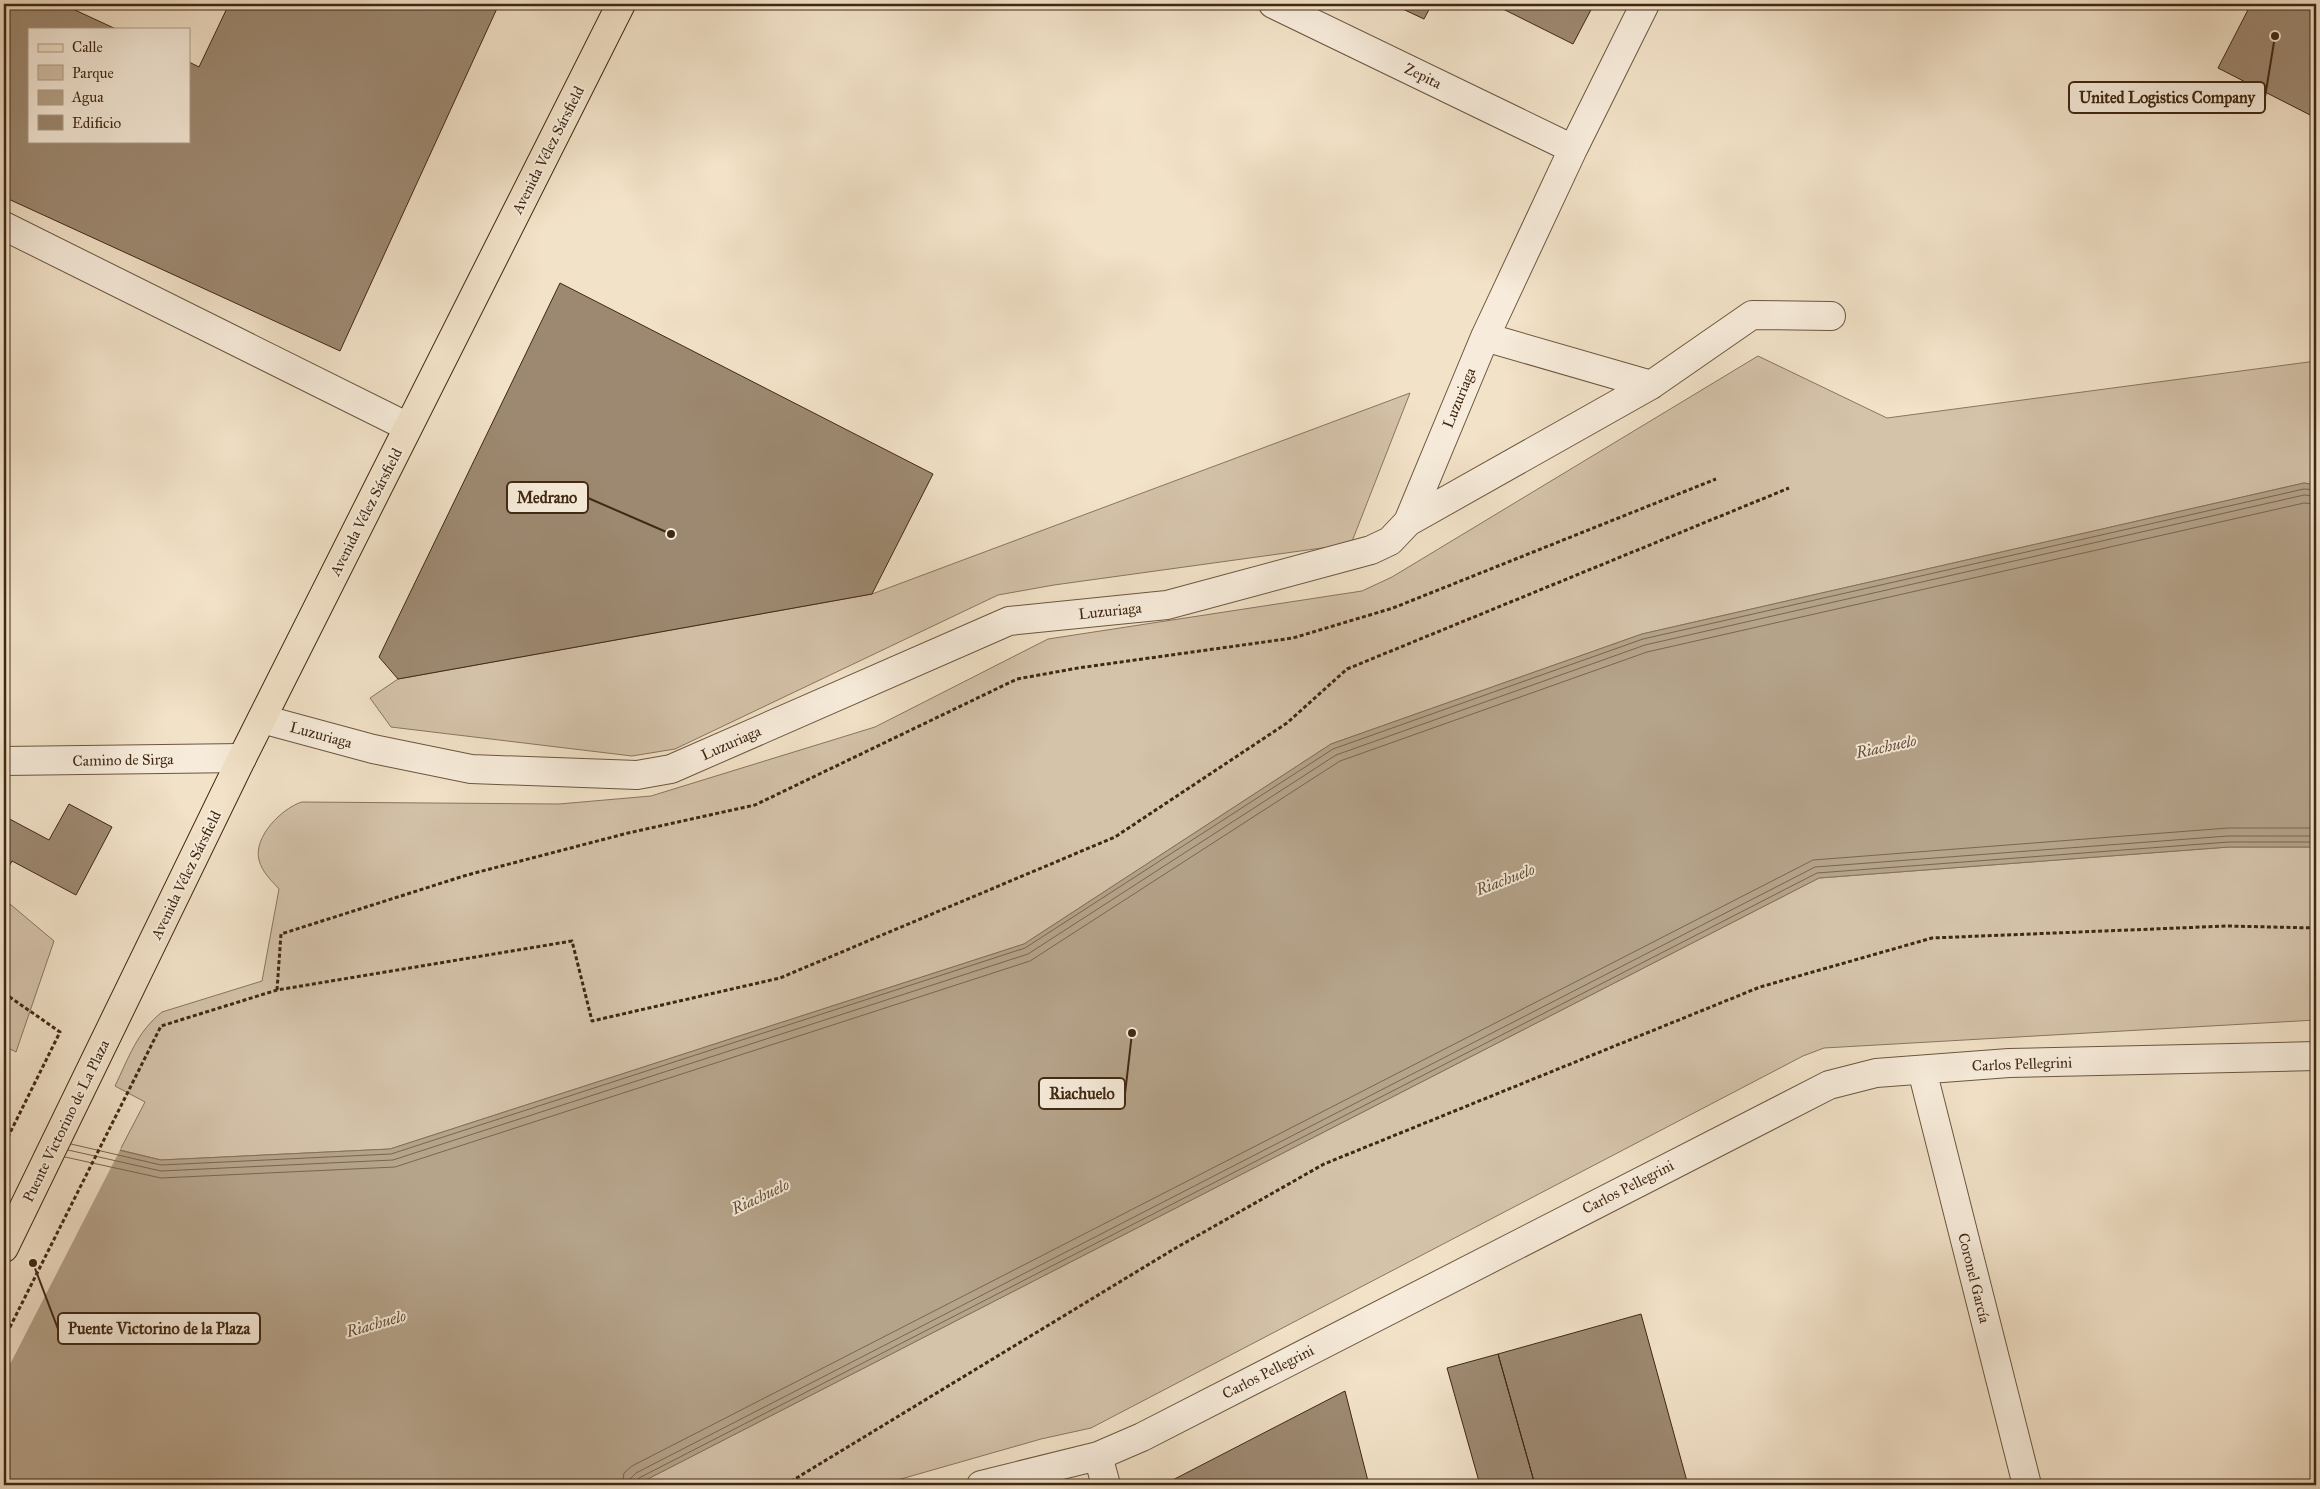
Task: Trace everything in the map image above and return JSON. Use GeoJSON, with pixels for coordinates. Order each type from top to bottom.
{"type":"FeatureCollection","features":[{"type":"Feature","properties":{"kind":"main road","name":"Avenida Vélez Sársfield"},"geometry":{"type":"LineString","coordinates":[[115,1022],[242,758],[621,4]]}},
{"type":"Feature","properties":{"kind":"main road","name":"Puente Victorino de La Plaza"},"geometry":{"type":"LineString","coordinates":[[4,1248],[115,1022]]}},
{"type":"Feature","properties":{"kind":"street","name":"Zepita"},"geometry":{"type":"LineString","coordinates":[[1273,4],[1573,149]]}},
{"type":"Feature","properties":{"kind":"street","name":"Luzuriaga"},"geometry":{"type":"LineString","coordinates":[[262,719],[373,750],[471,769],[637,775],[671,769],[1009,621],[1167,605],[1371,550],[1390,541],[1408,522],[1485,337],[1573,149],[1646,4]]}},
{"type":"Feature","properties":{"kind":"street"},"geometry":{"type":"LineString","coordinates":[[4,226],[408,427]]}},
{"type":"Feature","properties":{"kind":"street"},"geometry":{"type":"LineString","coordinates":[[1408,522],[1651,385],[1752,315],[1831,316]]}},
{"type":"Feature","properties":{"kind":"street"},"geometry":{"type":"LineString","coordinates":[[1485,337],[1651,385]]}},
{"type":"Feature","properties":{"kind":"street","name":"Camino de Sirga"},"geometry":{"type":"LineString","coordinates":[[4,761],[242,758]]}},
{"type":"Feature","properties":{"kind":"street","name":"Carlos Pellegrini"},"geometry":{"type":"LineString","coordinates":[[981,1485],[1098,1456],[1142,1437],[1829,1085],[1876,1073],[2009,1063],[2316,1056]]}},
{"type":"Feature","properties":{"kind":"street","name":"Coronel García"},"geometry":{"type":"LineString","coordinates":[[1922,1070],[2027,1485]]}},
{"type":"Feature","properties":{"kind":"street"},"geometry":{"type":"LineString","coordinates":[[1098,1456],[1106,1485]]}},
{"type":"Feature","properties":{"kind":"path"},"geometry":{"type":"LineString","coordinates":[[276,990],[281,934],[467,876],[628,833],[755,805],[1017,679],[1078,668],[1292,638],[1393,608],[1716,479]]}},
{"type":"Feature","properties":{"kind":"path"},"geometry":{"type":"LineString","coordinates":[[4,1339],[161,1026],[276,990],[572,941],[592,1021],[780,978],[1115,837],[1287,723],[1347,668],[1789,488]]}},
{"type":"Feature","properties":{"kind":"path"},"geometry":{"type":"LineString","coordinates":[[785,1485],[1174,1249],[1324,1164],[1760,987],[1932,938],[2227,926],[2316,928]]}},
{"type":"Feature","properties":{"kind":"path"},"geometry":{"type":"LineString","coordinates":[[4,993],[60,1032],[4,1145]]}},
{"type":"Feature","properties":{"kind":"green space"},"geometry":{"type":"Polygon","coordinates":[[[1758,356],[1887,418],[2316,361],[2316,485],[2304,483],[1642,634],[1331,744],[1024,944],[390,1149],[161,1160],[120,1150],[145,1102],[115,1086],[134,1046],[146,1028],[162,1012],[262,981],[279,889],[262,868],[258,851],[260,842],[271,825],[294,805],[302,802],[559,804],[651,796],[875,727],[1048,639],[1362,591],[1392,577],[1758,356]]]}},
{"type":"Feature","properties":{"kind":"green space"},"geometry":{"type":"Polygon","coordinates":[[[1410,393],[1351,544],[1054,585],[998,595],[675,749],[632,756],[391,727],[370,698],[398,679],[872,594],[1410,393]]]}},
{"type":"Feature","properties":{"kind":"green space"},"geometry":{"type":"Polygon","coordinates":[[[2229,847],[2316,847],[2316,1020],[1824,1048],[1803,1056],[1091,1428],[1041,1439],[880,1485],[636,1485],[1819,878],[2229,847]]]}},
{"type":"Feature","properties":{"kind":"green space"},"geometry":{"type":"Polygon","coordinates":[[[4,899],[54,941],[16,1052],[4,1046],[4,899]]]}},
{"type":"Feature","properties":{"kind":"water","name":"Riachuelo"},"geometry":{"type":"Polygon","coordinates":[[[2304,483],[2316,485],[2316,847],[2229,847],[1819,878],[636,1485],[4,1485],[4,1123],[161,1160],[390,1149],[1024,944],[1331,744],[1642,634],[2304,483]]]}},
{"type":"Feature","properties":{"kind":"pier"},"geometry":{"type":"Polygon","coordinates":[[[4,1121],[121,1148],[4,1376],[4,1121]]]}},
{"type":"Feature","properties":{"kind":"building"},"geometry":{"type":"Polygon","coordinates":[[[4,4],[62,4],[114,28],[28,28],[28,142],[190,142],[190,62],[199,67],[229,4],[499,4],[340,351],[4,197],[4,4]]]}},
{"type":"Feature","properties":{"kind":"building"},"geometry":{"type":"Polygon","coordinates":[[[1392,4],[1432,4],[1424,19],[1392,4]]]}},
{"type":"Feature","properties":{"kind":"building"},"geometry":{"type":"Polygon","coordinates":[[[1493,4],[1594,4],[1573,44],[1493,4]]]}},
{"type":"Feature","properties":{"kind":"building"},"geometry":{"type":"Polygon","coordinates":[[[2251,4],[2316,4],[2316,118],[2218,68],[2251,4]]]}},
{"type":"Feature","properties":{"kind":"building"},"geometry":{"type":"Polygon","coordinates":[[[560,283],[933,474],[872,594],[398,679],[379,657],[560,283]]]}},
{"type":"Feature","properties":{"kind":"building"},"geometry":{"type":"Polygon","coordinates":[[[69,804],[112,827],[76,895],[12,861],[4,876],[4,816],[49,840],[69,804]]]}},
{"type":"Feature","properties":{"kind":"building"},"geometry":{"type":"Polygon","coordinates":[[[1641,1314],[1688,1485],[1535,1485],[1498,1354],[1641,1314]]]}},
{"type":"Feature","properties":{"kind":"building"},"geometry":{"type":"Polygon","coordinates":[[[1498,1354],[1535,1485],[1480,1485],[1447,1368],[1498,1354]]]}},
{"type":"Feature","properties":{"kind":"building"},"geometry":{"type":"Polygon","coordinates":[[[1345,1391],[1369,1485],[1163,1485],[1345,1391]]]}},
{"type":"Feature","properties":{"kind":"place","name":"United Logistics Company"},"geometry":{"type":"Point","coordinates":[2275,36]}},
{"type":"Feature","properties":{"kind":"place","name":"Medrano"},"geometry":{"type":"Point","coordinates":[671,534]}},
{"type":"Feature","properties":{"kind":"place","name":"Riachuelo"},"geometry":{"type":"Point","coordinates":[1132,1033]}},
{"type":"Feature","properties":{"kind":"place","name":"Puente Victorino de la Plaza"},"geometry":{"type":"Point","coordinates":[33,1263]}}]}
